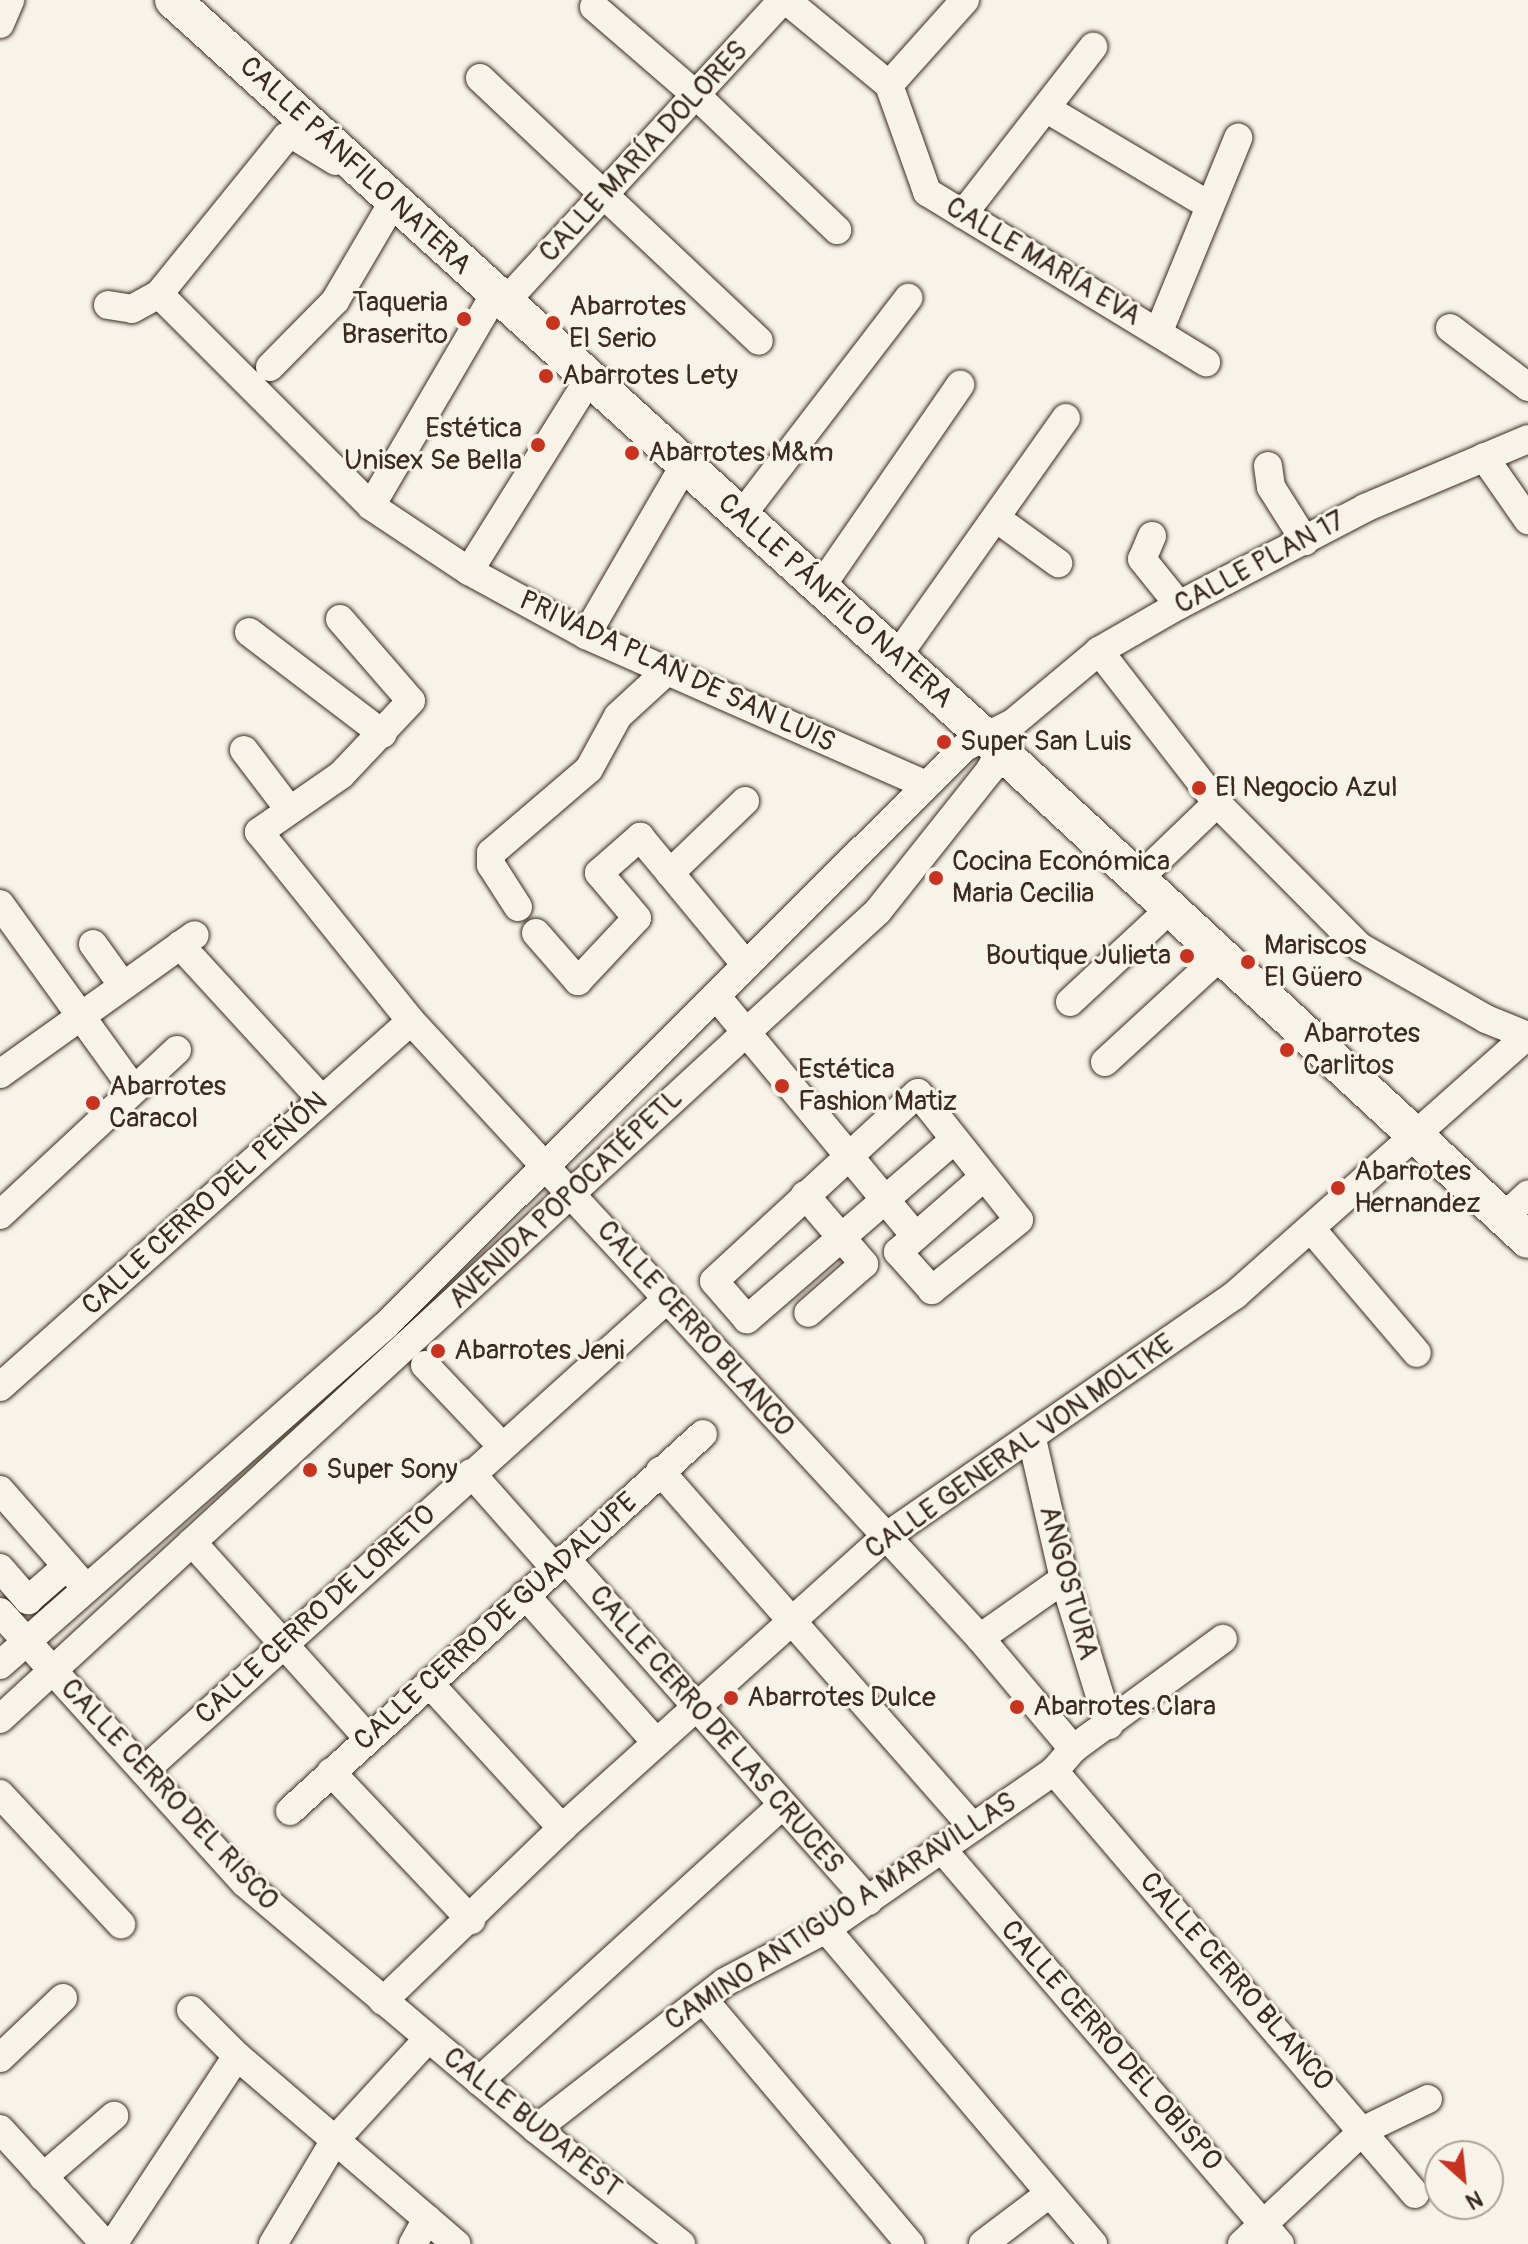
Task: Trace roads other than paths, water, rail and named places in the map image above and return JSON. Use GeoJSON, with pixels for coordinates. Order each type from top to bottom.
{"type":"FeatureCollection","features":[{"type":"Feature","properties":{"kind":"main road","name":"CALLE PÁNFILO NATERA"},"geometry":{"type":"LineString","coordinates":[[181,3],[288,106],[896,658],[999,737],[1137,880],[1219,957],[1419,1135],[1520,1218]]}},
{"type":"Feature","properties":{"kind":"street"},"geometry":{"type":"LineString","coordinates":[[0,24],[10,0]]}},
{"type":"Feature","properties":{"kind":"street"},"geometry":{"type":"LineString","coordinates":[[784,0],[889,85],[965,0]]}},
{"type":"Feature","properties":{"kind":"street","name":"CALLE MARÍA DOLORES"},"geometry":{"type":"LineString","coordinates":[[371,506],[499,298],[605,193],[784,0]]}},
{"type":"Feature","properties":{"kind":"street"},"geometry":{"type":"LineString","coordinates":[[594,7],[697,96],[837,230]]}},
{"type":"Feature","properties":{"kind":"street"},"geometry":{"type":"LineString","coordinates":[[963,214],[1093,47]]}},
{"type":"Feature","properties":{"kind":"street"},"geometry":{"type":"LineString","coordinates":[[480,78],[759,341]]}},
{"type":"Feature","properties":{"kind":"street","name":"CALLE MARÍA EVA"},"geometry":{"type":"LineString","coordinates":[[889,85],[927,192],[1206,362]]}},
{"type":"Feature","properties":{"kind":"street"},"geometry":{"type":"LineString","coordinates":[[271,150],[271,126],[288,106]]}},
{"type":"Feature","properties":{"kind":"street"},"geometry":{"type":"LineString","coordinates":[[1047,109],[1207,204]]}},
{"type":"Feature","properties":{"kind":"street"},"geometry":{"type":"LineString","coordinates":[[108,305],[132,309],[159,294],[271,150],[293,135],[330,161],[349,161]]}},
{"type":"Feature","properties":{"kind":"street"},"geometry":{"type":"LineString","coordinates":[[1159,331],[1207,204],[1238,138]]}},
{"type":"Feature","properties":{"kind":"street"},"geometry":{"type":"LineString","coordinates":[[270,367],[335,301],[393,202]]}},
{"type":"Feature","properties":{"kind":"street","name":"PRIVADA PLAN DE SAN LUIS"},"geometry":{"type":"LineString","coordinates":[[159,294],[371,506],[469,571],[586,635],[924,784]]}},
{"type":"Feature","properties":{"kind":"street"},"geometry":{"type":"LineString","coordinates":[[741,516],[908,298]]}},
{"type":"Feature","properties":{"kind":"street"},"geometry":{"type":"LineString","coordinates":[[1450,328],[1528,387]]}},
{"type":"Feature","properties":{"kind":"street"},"geometry":{"type":"LineString","coordinates":[[469,571],[589,379]]}},
{"type":"Feature","properties":{"kind":"street"},"geometry":{"type":"LineString","coordinates":[[820,588],[960,385]]}},
{"type":"Feature","properties":{"kind":"street"},"geometry":{"type":"LineString","coordinates":[[896,658],[1066,418]]}},
{"type":"Feature","properties":{"kind":"street","name":"CALLE PLAN 17"},"geometry":{"type":"LineString","coordinates":[[999,737],[1099,651],[1179,605],[1365,508],[1528,439]]}},
{"type":"Feature","properties":{"kind":"street"},"geometry":{"type":"LineString","coordinates":[[1484,457],[1528,520]]}},
{"type":"Feature","properties":{"kind":"street"},"geometry":{"type":"LineString","coordinates":[[586,635],[685,464]]}},
{"type":"Feature","properties":{"kind":"street"},"geometry":{"type":"LineString","coordinates":[[1268,466],[1271,487],[1305,541]]}},
{"type":"Feature","properties":{"kind":"street"},"geometry":{"type":"LineString","coordinates":[[996,518],[1058,563]]}},
{"type":"Feature","properties":{"kind":"street"},"geometry":{"type":"LineString","coordinates":[[1152,536],[1142,559],[1179,605]]}},
{"type":"Feature","properties":{"kind":"street"},"geometry":{"type":"LineString","coordinates":[[244,750],[288,808],[341,775],[411,701],[340,619]]}},
{"type":"Feature","properties":{"kind":"street"},"geometry":{"type":"LineString","coordinates":[[249,632],[383,734]]}},
{"type":"Feature","properties":{"kind":"street"},"geometry":{"type":"LineString","coordinates":[[1099,651],[1217,803],[1360,947],[1486,1019],[1528,1036]]}},
{"type":"Feature","properties":{"kind":"street"},"geometry":{"type":"LineString","coordinates":[[518,907],[491,865],[491,853],[589,769],[618,716],[667,671]]}},
{"type":"Feature","properties":{"kind":"street","name":"AVENIDA POPOCATÉPETL"},"geometry":{"type":"LineString","coordinates":[[0,1665],[386,1325],[548,1166],[924,784],[948,765],[999,737]]}},
{"type":"Feature","properties":{"kind":"street","name":"AVENIDA POPOCATÉPETL"},"geometry":{"type":"LineString","coordinates":[[0,1719],[878,911],[972,788],[999,737]]}},
{"type":"Feature","properties":{"kind":"street"},"geometry":{"type":"LineString","coordinates":[[948,765],[972,788]]}},
{"type":"Feature","properties":{"kind":"street"},"geometry":{"type":"LineString","coordinates":[[670,873],[745,801]]}},
{"type":"Feature","properties":{"kind":"street"},"geometry":{"type":"LineString","coordinates":[[1137,880],[1217,803]]}},
{"type":"Feature","properties":{"kind":"street","name":"CALLE CERRO BLANCO"},"geometry":{"type":"LineString","coordinates":[[288,808],[259,832],[411,1021],[572,1191],[884,1538],[980,1638],[1073,1749]]}},
{"type":"Feature","properties":{"kind":"street"},"geometry":{"type":"LineString","coordinates":[[536,933],[578,981],[637,918],[599,873],[640,837],[746,965]]}},
{"type":"Feature","properties":{"kind":"street"},"geometry":{"type":"LineString","coordinates":[[0,904],[134,1090]]}},
{"type":"Feature","properties":{"kind":"street"},"geometry":{"type":"LineString","coordinates":[[1070,1002],[1169,910]]}},
{"type":"Feature","properties":{"kind":"street"},"geometry":{"type":"LineString","coordinates":[[0,1074],[121,983],[188,940],[322,1100]]}},
{"type":"Feature","properties":{"kind":"street"},"geometry":{"type":"LineString","coordinates":[[93,944],[121,983]]}},
{"type":"Feature","properties":{"kind":"street"},"geometry":{"type":"LineString","coordinates":[[1105,1062],[1219,957]]}},
{"type":"Feature","properties":{"kind":"street"},"geometry":{"type":"LineString","coordinates":[[716,996],[747,1029],[847,1156],[884,1199],[932,1290],[1019,1220],[918,1093],[847,1156],[714,1281],[747,1319],[884,1199],[954,1140]]}},
{"type":"Feature","properties":{"kind":"street","name":"CALLE CERRO DEL PEÑÓN"},"geometry":{"type":"LineString","coordinates":[[0,1387],[411,1021]]}},
{"type":"Feature","properties":{"kind":"street","name":"CALLE GENERAL VON MOLTKE"},"geometry":{"type":"LineString","coordinates":[[383,2001],[471,1920],[562,1828],[884,1538],[1032,1439],[1235,1295],[1313,1231],[1528,1036]]}},
{"type":"Feature","properties":{"kind":"street"},"geometry":{"type":"LineString","coordinates":[[0,1215],[177,1050]]}},
{"type":"Feature","properties":{"kind":"street"},"geometry":{"type":"LineString","coordinates":[[906,1244],[984,1177]]}},
{"type":"Feature","properties":{"kind":"street"},"geometry":{"type":"LineString","coordinates":[[805,1195],[864,1264],[808,1313]]}},
{"type":"Feature","properties":{"kind":"street"},"geometry":{"type":"LineString","coordinates":[[1313,1231],[1417,1353]]}},
{"type":"Feature","properties":{"kind":"street","name":"CALLE CERRO DE LORETO"},"geometry":{"type":"LineString","coordinates":[[144,1771],[285,1646],[501,1445],[667,1299]]}},
{"type":"Feature","properties":{"kind":"street"},"geometry":{"type":"LineString","coordinates":[[425,1365],[501,1445]]}},
{"type":"Feature","properties":{"kind":"street"},"geometry":{"type":"LineString","coordinates":[[273,1424],[295,1450]]}},
{"type":"Feature","properties":{"kind":"street","name":"CALLE CERRO DE GUADALUPE"},"geometry":{"type":"LineString","coordinates":[[290,1811],[703,1434]]}},
{"type":"Feature","properties":{"kind":"street","name":"ANGOSTURA"},"geometry":{"type":"LineString","coordinates":[[1032,1439],[1064,1579],[1109,1725]]}},
{"type":"Feature","properties":{"kind":"street"},"geometry":{"type":"LineString","coordinates":[[660,1471],[973,1827]]}},
{"type":"Feature","properties":{"kind":"street","name":"CALLE CERRO DE LAS CRUCES"},"geometry":{"type":"LineString","coordinates":[[471,1473],[698,1708],[868,1901]]}},
{"type":"Feature","properties":{"kind":"street"},"geometry":{"type":"LineString","coordinates":[[0,1490],[86,1588]]}},
{"type":"Feature","properties":{"kind":"street"},"geometry":{"type":"LineString","coordinates":[[192,1542],[368,1738]]}},
{"type":"Feature","properties":{"kind":"street"},"geometry":{"type":"LineString","coordinates":[[0,1568],[28,1600],[66,1567]]}},
{"type":"Feature","properties":{"kind":"street"},"geometry":{"type":"LineString","coordinates":[[980,1638],[1064,1579]]}},
{"type":"Feature","properties":{"kind":"street","name":"CALLE CERRO DE LAS CRUCES"},"geometry":{"type":"LineString","coordinates":[[525,1595],[656,1742]]}},
{"type":"Feature","properties":{"kind":"street","name":"CALLE CERRO DEL RISCO"},"geometry":{"type":"LineString","coordinates":[[0,1612],[245,1883],[383,2001]]}},
{"type":"Feature","properties":{"kind":"street","name":"CAMINO ANTIGUO A MARAVILLAS"},"geometry":{"type":"LineString","coordinates":[[536,2129],[703,1999],[826,1929],[1054,1771],[1073,1749],[1223,1639]]}},
{"type":"Feature","properties":{"kind":"street"},"geometry":{"type":"LineString","coordinates":[[429,1683],[562,1828]]}},
{"type":"Feature","properties":{"kind":"street","name":"CALLE CERRO BLANCO"},"geometry":{"type":"LineString","coordinates":[[1054,1771],[1364,2130],[1415,2194]]}},
{"type":"Feature","properties":{"kind":"street"},"geometry":{"type":"LineString","coordinates":[[331,1772],[471,1920]]}},
{"type":"Feature","properties":{"kind":"street"},"geometry":{"type":"LineString","coordinates":[[0,1794],[121,1924]]}},
{"type":"Feature","properties":{"kind":"street"},"geometry":{"type":"LineString","coordinates":[[479,2081],[782,1805]]}},
{"type":"Feature","properties":{"kind":"street","name":"CALLE CERRO DEL OBISPO"},"geometry":{"type":"LineString","coordinates":[[941,1848],[1272,2234]]}},
{"type":"Feature","properties":{"kind":"street"},"geometry":{"type":"LineString","coordinates":[[826,1929],[1093,2244]]}},
{"type":"Feature","properties":{"kind":"street"},"geometry":{"type":"LineString","coordinates":[[0,2058],[63,1998]]}},
{"type":"Feature","properties":{"kind":"street"},"geometry":{"type":"LineString","coordinates":[[703,1999],[910,2244]]}},
{"type":"Feature","properties":{"kind":"street","name":"CALLE BUDAPEST"},"geometry":{"type":"LineString","coordinates":[[383,2001],[536,2129],[681,2244]]}},
{"type":"Feature","properties":{"kind":"street"},"geometry":{"type":"LineString","coordinates":[[191,2010],[237,2056],[456,2244]]}},
{"type":"Feature","properties":{"kind":"street"},"geometry":{"type":"LineString","coordinates":[[273,2244],[335,2140],[428,2039]]}},
{"type":"Feature","properties":{"kind":"street"},"geometry":{"type":"LineString","coordinates":[[113,2244],[237,2056]]}},
{"type":"Feature","properties":{"kind":"street"},"geometry":{"type":"LineString","coordinates":[[1242,2244],[1272,2234],[1364,2130],[1428,2099]]}},
{"type":"Feature","properties":{"kind":"street"},"geometry":{"type":"LineString","coordinates":[[43,2177],[114,2116]]}},
{"type":"Feature","properties":{"kind":"street"},"geometry":{"type":"LineString","coordinates":[[0,2129],[105,2244]]}},
{"type":"Feature","properties":{"kind":"street"},"geometry":{"type":"LineString","coordinates":[[983,2244],[1049,2194]]}},
{"type":"Feature","properties":{"kind":"street"},"geometry":{"type":"LineString","coordinates":[[413,2244],[427,2219]]}},
{"type":"Feature","properties":{"kind":"place","name":"Taqueria Braserito"},"geometry":{"type":"Point","coordinates":[464,319]}},
{"type":"Feature","properties":{"kind":"place","name":"Abarrotes El Serio"},"geometry":{"type":"Point","coordinates":[553,323]}},
{"type":"Feature","properties":{"kind":"place","name":"Abarrotes Lety"},"geometry":{"type":"Point","coordinates":[546,376]}},
{"type":"Feature","properties":{"kind":"place","name":"Estética Unisex Se Bella"},"geometry":{"type":"Point","coordinates":[538,445]}},
{"type":"Feature","properties":{"kind":"place","name":"Abarrotes M&m"},"geometry":{"type":"Point","coordinates":[632,453]}},
{"type":"Feature","properties":{"kind":"place","name":"Super San Luis"},"geometry":{"type":"Point","coordinates":[944,742]}},
{"type":"Feature","properties":{"kind":"place","name":"El Negocio Azul"},"geometry":{"type":"Point","coordinates":[1199,788]}},
{"type":"Feature","properties":{"kind":"place","name":"Cocina Económica Maria Cecilia"},"geometry":{"type":"Point","coordinates":[936,878]}},
{"type":"Feature","properties":{"kind":"place","name":"Boutique Julieta"},"geometry":{"type":"Point","coordinates":[1187,956]}},
{"type":"Feature","properties":{"kind":"place","name":"Mariscos El Güero"},"geometry":{"type":"Point","coordinates":[1248,962]}},
{"type":"Feature","properties":{"kind":"place","name":"Abarrotes Carlitos"},"geometry":{"type":"Point","coordinates":[1287,1050]}},
{"type":"Feature","properties":{"kind":"place","name":"Estética Fashion Matiz"},"geometry":{"type":"Point","coordinates":[782,1086]}},
{"type":"Feature","properties":{"kind":"place","name":"Abarrotes Caracol"},"geometry":{"type":"Point","coordinates":[93,1103]}},
{"type":"Feature","properties":{"kind":"place","name":"Abarrotes Hernandez"},"geometry":{"type":"Point","coordinates":[1338,1188]}},
{"type":"Feature","properties":{"kind":"place","name":"Abarrotes Jeni"},"geometry":{"type":"Point","coordinates":[438,1351]}},
{"type":"Feature","properties":{"kind":"place","name":"Super Sony"},"geometry":{"type":"Point","coordinates":[310,1470]}},
{"type":"Feature","properties":{"kind":"place","name":"Abarrotes Dulce"},"geometry":{"type":"Point","coordinates":[731,1698]}},
{"type":"Feature","properties":{"kind":"place","name":"Abarrotes Clara"},"geometry":{"type":"Point","coordinates":[1017,1707]}}]}
